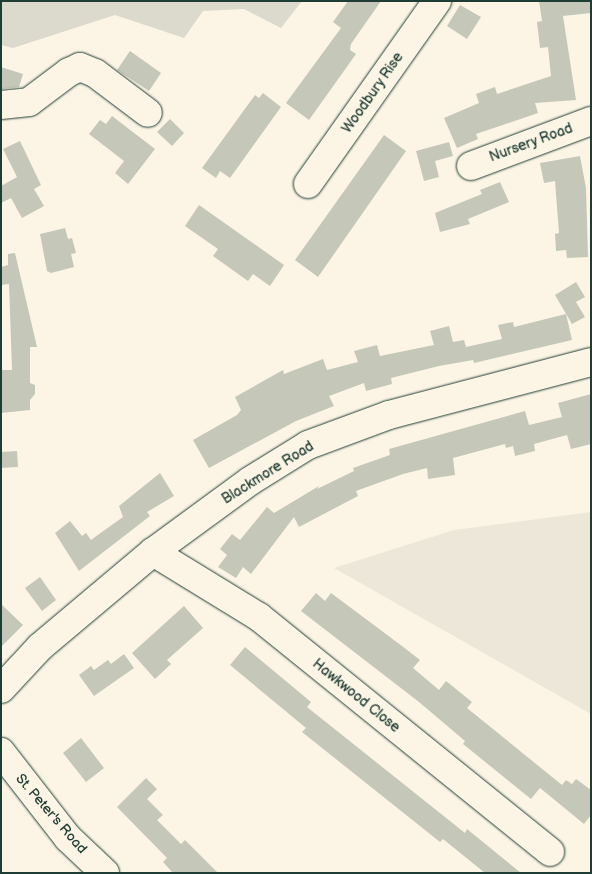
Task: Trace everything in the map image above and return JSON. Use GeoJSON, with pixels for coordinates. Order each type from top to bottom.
{"type":"FeatureCollection","features":[{"type":"Feature","properties":{"kind":"street","name":"Woodbury Rise"},"geometry":{"type":"LineString","coordinates":[[308,184],[436,1]]}},
{"type":"Feature","properties":{"kind":"street"},"geometry":{"type":"LineString","coordinates":[[1,105],[29,102],[69,72],[80,67],[95,73],[148,113]]}},
{"type":"Feature","properties":{"kind":"street","name":"Nursery Road"},"geometry":{"type":"LineString","coordinates":[[471,166],[591,121]]}},
{"type":"Feature","properties":{"kind":"street","name":"Blackmore Road"},"geometry":{"type":"LineString","coordinates":[[1,690],[40,647],[153,552],[250,481],[308,446],[389,415],[591,362]]}},
{"type":"Feature","properties":{"kind":"street","name":"Hawkwood Close"},"geometry":{"type":"LineString","coordinates":[[153,552],[259,617],[550,852]]}},
{"type":"Feature","properties":{"kind":"street","name":"St. Peter's Road"},"geometry":{"type":"LineString","coordinates":[[1,752],[68,838],[105,873]]}},
{"type":"Feature","properties":{"kind":"shaded area"},"geometry":{"type":"Polygon","coordinates":[[[1,1],[302,1],[281,28],[244,9],[203,11],[184,38],[115,15],[13,48],[1,45],[1,1]]]}},
{"type":"Feature","properties":{"kind":"shaded area"},"geometry":{"type":"Polygon","coordinates":[[[591,512],[591,714],[334,568],[454,530],[591,512]]]}},
{"type":"Feature","properties":{"kind":"building"},"geometry":{"type":"Polygon","coordinates":[[[348,1],[381,1],[351,44],[350,50],[356,54],[309,120],[286,103],[341,28],[333,22],[348,1]]]}},
{"type":"Feature","properties":{"kind":"building"},"geometry":{"type":"Polygon","coordinates":[[[539,1],[591,1],[591,13],[563,16],[576,100],[535,103],[538,113],[476,134],[478,139],[457,148],[444,118],[479,103],[476,94],[495,87],[497,94],[551,76],[548,47],[540,48],[537,22],[542,21],[539,1]]]}},
{"type":"Feature","properties":{"kind":"building"},"geometry":{"type":"Polygon","coordinates":[[[460,5],[481,17],[467,39],[447,26],[460,5]]]}},
{"type":"Feature","properties":{"kind":"building"},"geometry":{"type":"Polygon","coordinates":[[[130,51],[161,73],[149,91],[117,70],[130,51]]]}},
{"type":"Feature","properties":{"kind":"building"},"geometry":{"type":"Polygon","coordinates":[[[1,67],[23,74],[19,87],[1,89],[1,67]]]}},
{"type":"Feature","properties":{"kind":"building"},"geometry":{"type":"Polygon","coordinates":[[[263,93],[281,107],[230,178],[220,171],[216,178],[202,168],[255,95],[259,98],[263,93]]]}},
{"type":"Feature","properties":{"kind":"building"},"geometry":{"type":"Polygon","coordinates":[[[112,116],[155,149],[128,184],[115,173],[124,161],[89,134],[100,120],[106,124],[112,116]]]}},
{"type":"Feature","properties":{"kind":"building"},"geometry":{"type":"Polygon","coordinates":[[[170,119],[184,133],[172,146],[157,132],[170,119]]]}},
{"type":"Feature","properties":{"kind":"building"},"geometry":{"type":"Polygon","coordinates":[[[384,135],[406,151],[318,277],[295,260],[384,135]]]}},
{"type":"Feature","properties":{"kind":"building"},"geometry":{"type":"Polygon","coordinates":[[[20,141],[41,185],[34,189],[44,206],[22,218],[11,198],[1,203],[1,186],[17,177],[3,149],[20,141]]]}},
{"type":"Feature","properties":{"kind":"building"},"geometry":{"type":"Polygon","coordinates":[[[449,142],[453,156],[435,161],[439,177],[424,181],[416,151],[449,142]]]}},
{"type":"Feature","properties":{"kind":"building"},"geometry":{"type":"Polygon","coordinates":[[[580,156],[586,188],[588,257],[567,258],[566,250],[556,251],[555,234],[559,233],[555,181],[544,183],[540,163],[580,156]]]}},
{"type":"Feature","properties":{"kind":"building"},"geometry":{"type":"Polygon","coordinates":[[[500,182],[509,202],[468,219],[470,224],[440,232],[435,213],[482,194],[480,190],[500,182]]]}},
{"type":"Feature","properties":{"kind":"building"},"geometry":{"type":"Polygon","coordinates":[[[199,205],[284,265],[270,286],[253,274],[248,281],[213,256],[218,249],[185,226],[199,205]]]}},
{"type":"Feature","properties":{"kind":"building"},"geometry":{"type":"Polygon","coordinates":[[[65,228],[68,239],[72,238],[76,253],[71,254],[74,267],[51,273],[47,271],[40,234],[65,228]]]}},
{"type":"Feature","properties":{"kind":"building"},"geometry":{"type":"Polygon","coordinates":[[[15,253],[37,347],[30,347],[30,383],[35,385],[35,394],[30,400],[30,410],[1,413],[1,370],[12,370],[9,284],[1,285],[1,267],[8,265],[8,254],[15,253]]]}},
{"type":"Feature","properties":{"kind":"building"},"geometry":{"type":"Polygon","coordinates":[[[576,282],[585,297],[576,302],[585,317],[572,324],[555,295],[576,282]]]}},
{"type":"Feature","properties":{"kind":"building"},"geometry":{"type":"Polygon","coordinates":[[[566,314],[572,340],[474,363],[473,360],[439,366],[391,378],[392,384],[366,391],[364,383],[329,396],[334,406],[296,421],[209,468],[193,440],[237,415],[241,410],[235,397],[283,370],[284,374],[323,359],[327,370],[358,362],[354,351],[377,345],[380,356],[434,345],[430,331],[449,326],[453,342],[464,340],[466,347],[502,339],[498,325],[513,322],[514,327],[566,314]]]}},
{"type":"Feature","properties":{"kind":"building"},"geometry":{"type":"Polygon","coordinates":[[[591,394],[591,444],[571,449],[567,435],[534,444],[535,451],[515,456],[513,446],[506,448],[505,444],[453,458],[455,475],[428,479],[427,468],[403,474],[356,491],[358,496],[299,527],[294,517],[251,574],[243,567],[236,578],[218,567],[227,555],[220,549],[232,534],[240,540],[267,507],[274,513],[319,486],[317,489],[354,471],[353,468],[390,455],[389,449],[525,411],[529,425],[562,417],[558,403],[591,394]]]}},
{"type":"Feature","properties":{"kind":"building"},"geometry":{"type":"Polygon","coordinates":[[[17,451],[18,467],[1,468],[1,452],[17,451]]]}},
{"type":"Feature","properties":{"kind":"building"},"geometry":{"type":"Polygon","coordinates":[[[160,473],[174,496],[147,512],[150,516],[79,571],[55,533],[70,521],[82,536],[86,533],[91,540],[123,517],[119,506],[160,473]]]}},
{"type":"Feature","properties":{"kind":"building"},"geometry":{"type":"Polygon","coordinates":[[[40,577],[56,600],[42,611],[25,588],[40,577]]]}},
{"type":"Feature","properties":{"kind":"building"},"geometry":{"type":"Polygon","coordinates":[[[316,593],[325,601],[331,593],[420,660],[413,668],[439,690],[446,681],[472,702],[467,708],[562,785],[566,780],[572,784],[576,779],[591,790],[591,815],[584,824],[540,788],[531,799],[463,744],[465,741],[419,702],[301,611],[316,593]]]}},
{"type":"Feature","properties":{"kind":"building"},"geometry":{"type":"Polygon","coordinates":[[[1,604],[23,625],[1,647],[1,604]]]}},
{"type":"Feature","properties":{"kind":"building"},"geometry":{"type":"Polygon","coordinates":[[[184,606],[203,628],[167,660],[171,664],[155,679],[132,653],[184,606]]]}},
{"type":"Feature","properties":{"kind":"building"},"geometry":{"type":"Polygon","coordinates":[[[245,647],[311,702],[307,707],[465,833],[467,829],[521,873],[485,873],[443,839],[440,842],[302,732],[306,728],[230,665],[245,647]]]}},
{"type":"Feature","properties":{"kind":"building"},"geometry":{"type":"Polygon","coordinates":[[[124,654],[134,668],[94,696],[79,675],[91,666],[94,670],[108,660],[111,664],[124,654]]]}},
{"type":"Feature","properties":{"kind":"building"},"geometry":{"type":"Polygon","coordinates":[[[81,738],[104,768],[86,782],[63,753],[81,738]]]}},
{"type":"Feature","properties":{"kind":"building"},"geometry":{"type":"Polygon","coordinates":[[[146,778],[157,789],[147,799],[163,815],[157,820],[181,844],[185,840],[218,873],[173,873],[163,862],[167,858],[117,807],[146,778]]]}}]}
